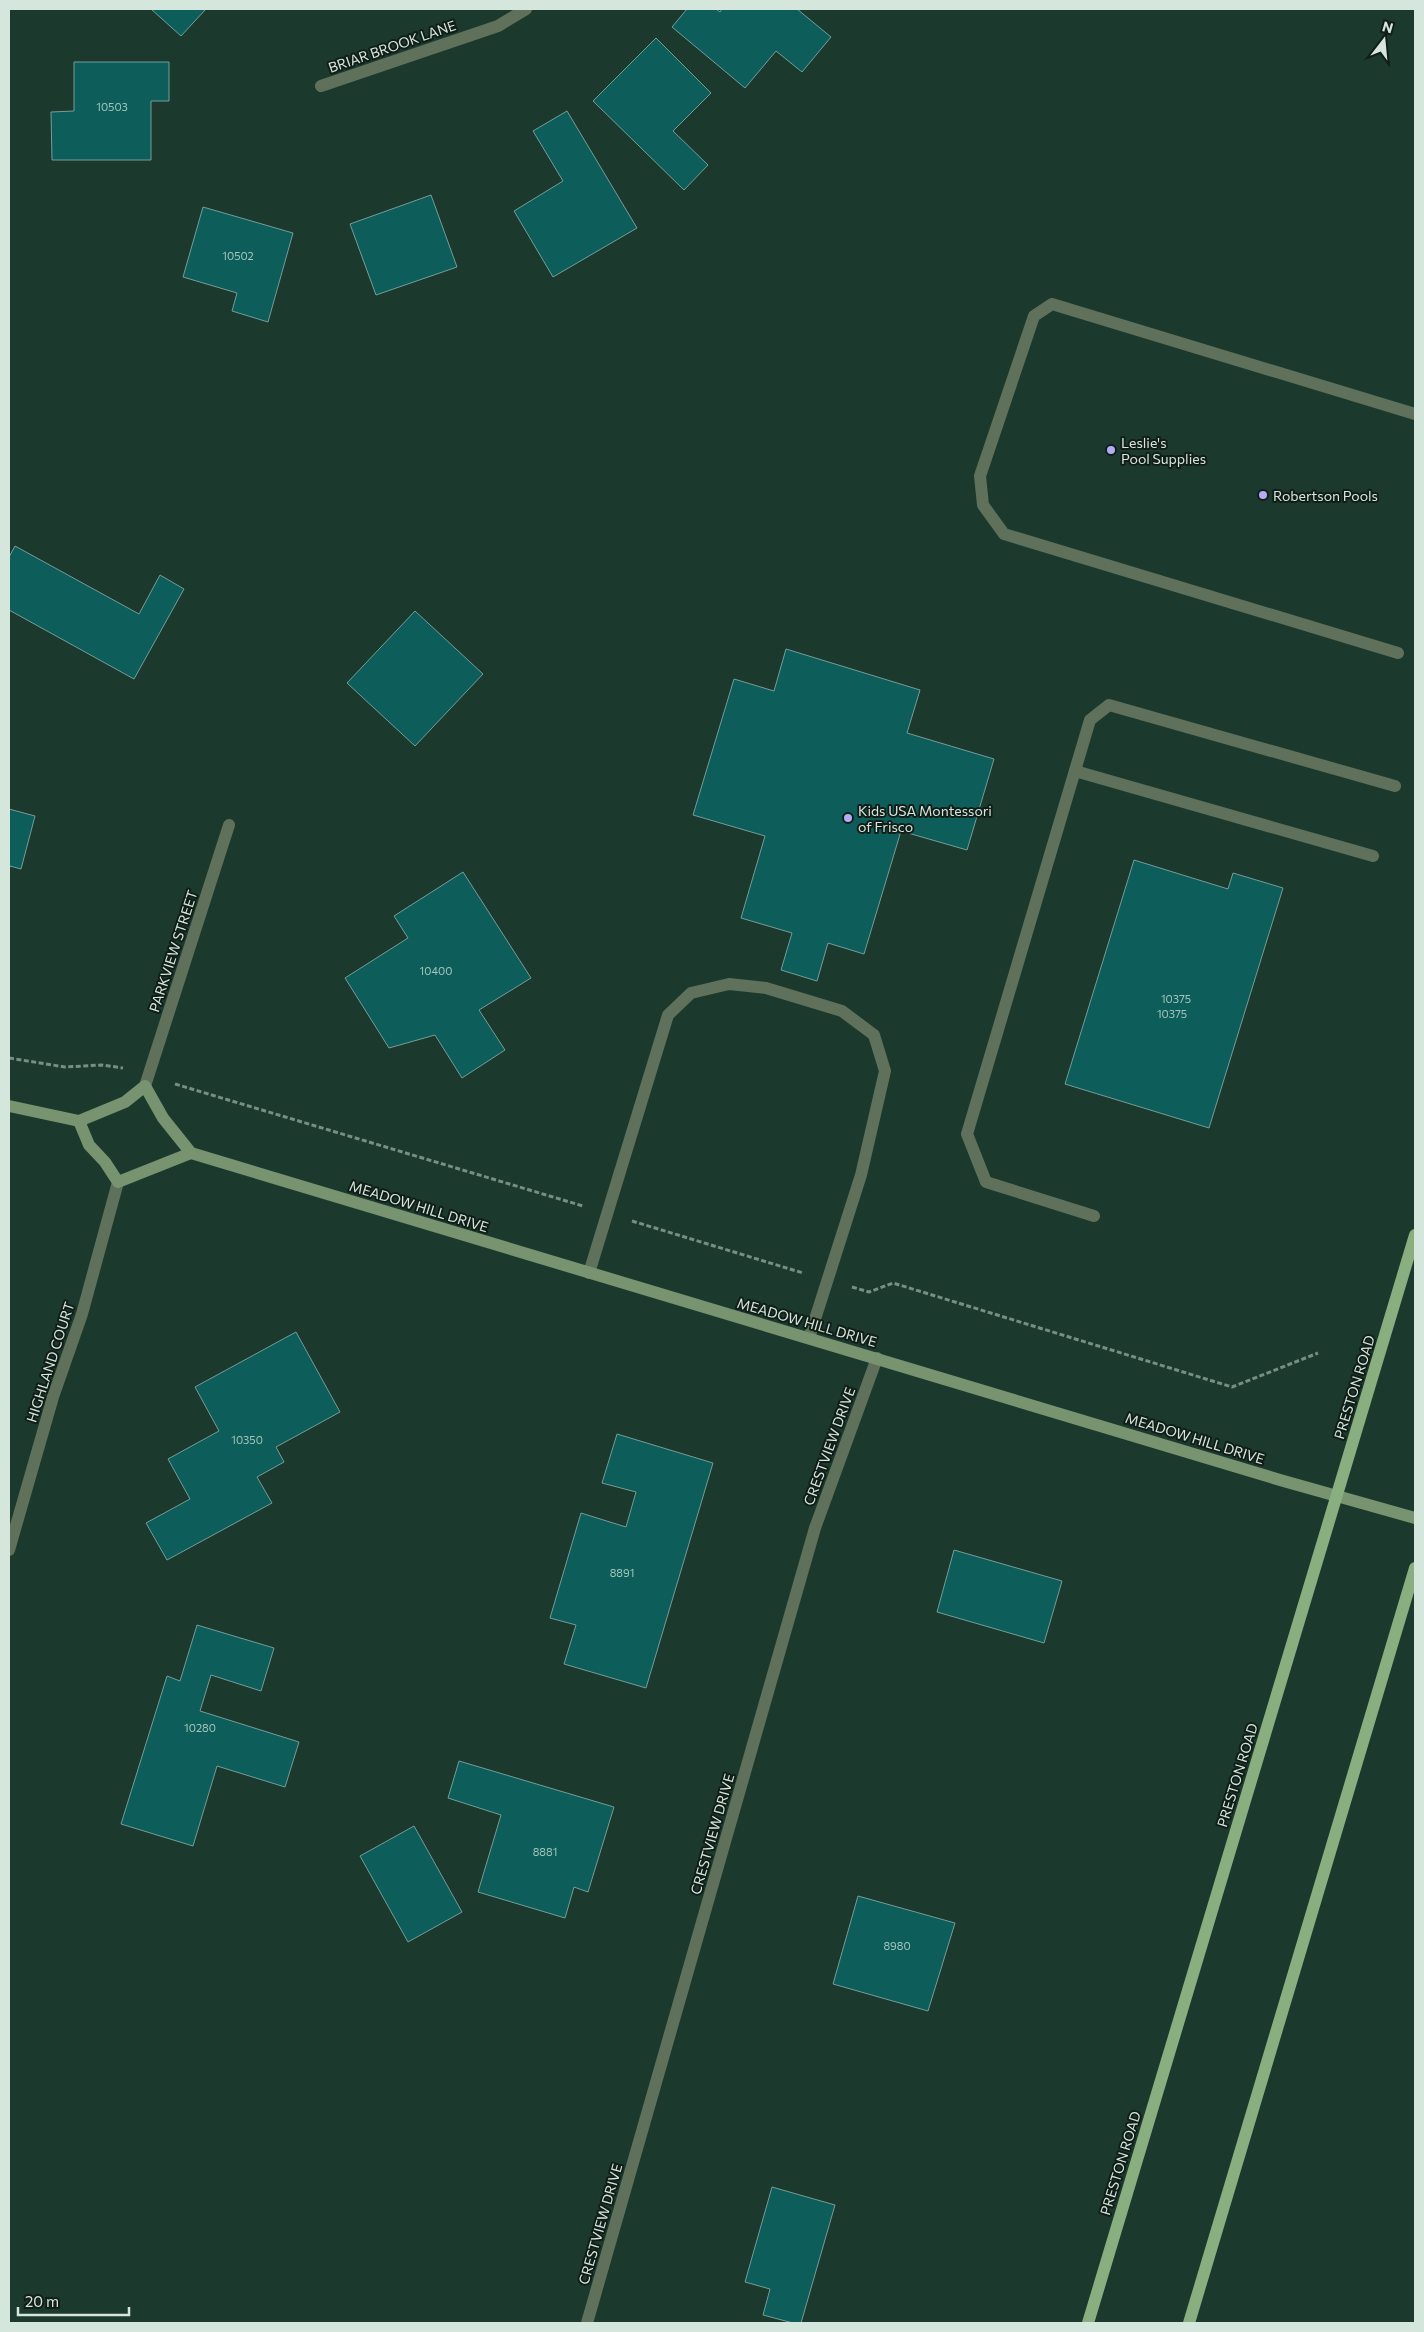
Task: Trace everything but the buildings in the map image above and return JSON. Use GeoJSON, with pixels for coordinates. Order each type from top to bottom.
{"type":"FeatureCollection","features":[{"type":"Feature","properties":{"kind":"main road","name":"PRESTON ROAD"},"geometry":{"type":"LineString","coordinates":[[1088,2323],[1415,1235]]}},
{"type":"Feature","properties":{"kind":"main road"},"geometry":{"type":"LineString","coordinates":[[1190,2323],[1415,1568]]}},
{"type":"Feature","properties":{"kind":"street","name":"BRIAR BROOK LANE"},"geometry":{"type":"LineString","coordinates":[[321,86],[498,26],[526,9]]}},
{"type":"Feature","properties":{"kind":"street"},"geometry":{"type":"LineString","coordinates":[[1398,653],[1004,534],[983,505],[980,476],[1034,316],[1052,304],[1415,414]]}},
{"type":"Feature","properties":{"kind":"street"},"geometry":{"type":"LineString","coordinates":[[1094,1216],[986,1182],[967,1134],[1090,720],[1109,705],[1395,786]]}},
{"type":"Feature","properties":{"kind":"street"},"geometry":{"type":"LineString","coordinates":[[1074,770],[1373,856]]}},
{"type":"Feature","properties":{"kind":"street","name":"PARKVIEW STREET"},"geometry":{"type":"LineString","coordinates":[[145,1086],[229,825]]}},
{"type":"Feature","properties":{"kind":"street"},"geometry":{"type":"LineString","coordinates":[[588,1273],[668,1016],[691,993],[729,984],[766,988],[842,1011],[874,1035],[885,1071],[861,1175],[809,1338]]}},
{"type":"Feature","properties":{"kind":"street"},"geometry":{"type":"LineString","coordinates":[[9,1106],[79,1121],[125,1102],[145,1086],[163,1118],[191,1153],[118,1182],[105,1162],[90,1145],[79,1121]]}},
{"type":"Feature","properties":{"kind":"street","name":"MEADOW HILL DRIVE"},"geometry":{"type":"LineString","coordinates":[[191,1153],[1336,1497],[1415,1518]]}},
{"type":"Feature","properties":{"kind":"street","name":"HIGHLAND COURT"},"geometry":{"type":"LineString","coordinates":[[9,1550],[53,1397],[82,1314],[118,1182]]}},
{"type":"Feature","properties":{"kind":"street","name":"CRESTVIEW DRIVE"},"geometry":{"type":"LineString","coordinates":[[587,2323],[815,1528],[877,1358]]}},
{"type":"Feature","properties":{"kind":"path"},"geometry":{"type":"LineString","coordinates":[[9,1058],[65,1067],[102,1065],[122,1067]]}},
{"type":"Feature","properties":{"kind":"path"},"geometry":{"type":"LineString","coordinates":[[177,1084],[575,1203]]}},
{"type":"Feature","properties":{"kind":"path"},"geometry":{"type":"LineString","coordinates":[[636,1222],[798,1271]]}},
{"type":"Feature","properties":{"kind":"path"},"geometry":{"type":"LineString","coordinates":[[869,1292],[893,1283],[1232,1387],[1318,1353]]}},
{"type":"Feature","properties":{"kind":"place","name":"Leslie's Pool Supplies"},"geometry":{"type":"Point","coordinates":[1111,450]}},
{"type":"Feature","properties":{"kind":"place","name":"Robertson Pools"},"geometry":{"type":"Point","coordinates":[1263,495]}},
{"type":"Feature","properties":{"kind":"place","name":"Kids USA Montessori of Frisco"},"geometry":{"type":"Point","coordinates":[848,818]}}]}
